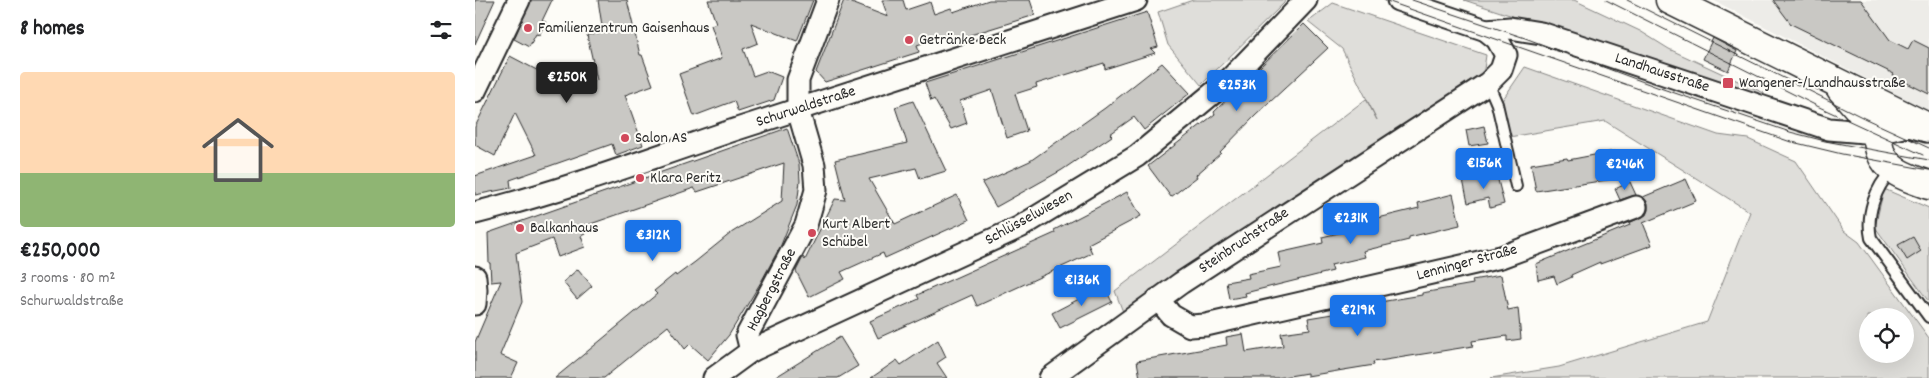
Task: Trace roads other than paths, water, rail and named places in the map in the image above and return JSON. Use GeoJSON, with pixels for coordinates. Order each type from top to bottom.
{"type":"FeatureCollection","features":[{"type":"Feature","properties":{"kind":"street"},"geometry":{"type":"LineString","coordinates":[[475,91],[519,0]]}},
{"type":"Feature","properties":{"kind":"street","name":"Hagbergstraße"},"geometry":{"type":"LineString","coordinates":[[751,351],[747,335],[806,225],[816,190],[814,165],[798,110],[798,80],[828,0]]}},
{"type":"Feature","properties":{"kind":"street","name":"Schurwaldstraße"},"geometry":{"type":"LineString","coordinates":[[475,213],[568,186],[1136,0]]}},
{"type":"Feature","properties":{"kind":"street","name":"Schlüsselwiesen"},"geometry":{"type":"LineString","coordinates":[[714,378],[751,351],[1020,227],[1137,156],[1230,79],[1306,0]]}},
{"type":"Feature","properties":{"kind":"street","name":"Landhausstraße"},"geometry":{"type":"LineString","coordinates":[[1397,0],[1486,30],[1511,28],[1541,33],[1829,129],[1876,133],[1909,126],[1929,130]]}},
{"type":"Feature","properties":{"kind":"street"},"geometry":{"type":"LineString","coordinates":[[1669,0],[1929,130]]}},
{"type":"Feature","properties":{"kind":"street","name":"Steinbruchstraße"},"geometry":{"type":"LineString","coordinates":[[1050,378],[1158,299],[1297,206],[1488,83],[1501,70],[1506,55],[1497,39],[1486,30]]}},
{"type":"Feature","properties":{"kind":"street"},"geometry":{"type":"LineString","coordinates":[[1835,82],[1876,133],[1880,151],[1893,170],[1907,178],[1929,185]]}},
{"type":"Feature","properties":{"kind":"street","name":"Lenninger Straße"},"geometry":{"type":"LineString","coordinates":[[1158,299],[1171,315],[1190,326],[1206,325],[1501,257],[1636,207]]}},
{"type":"Feature","properties":{"kind":"street"},"geometry":{"type":"LineString","coordinates":[[475,278],[477,290],[475,304]]}},
{"type":"Feature","properties":{"kind":"lane"},"geometry":{"type":"LineString","coordinates":[[1488,83],[1497,104],[1516,186]]}},
{"type":"Feature","properties":{"kind":"lane"},"geometry":{"type":"LineString","coordinates":[[1893,170],[1884,179],[1872,208],[1868,224],[1871,238],[1929,317]]}},
{"type":"Feature","properties":{"kind":"tram line"},"geometry":{"type":"LineString","coordinates":[[1384,0],[1788,141],[1842,154],[1929,170]]}},
{"type":"Feature","properties":{"kind":"tram line"},"geometry":{"type":"LineString","coordinates":[[1412,0],[1790,132],[1825,141],[1929,160]]}},
{"type":"Feature","properties":{"kind":"tram line"},"geometry":{"type":"LineString","coordinates":[[1606,0],[1817,106],[1923,155]]}},
{"type":"Feature","properties":{"kind":"tram line"},"geometry":{"type":"LineString","coordinates":[[1627,0],[1866,119],[1929,148]]}},
{"type":"Feature","properties":{"kind":"place","name":"Familienzentrum Gaisenhaus"},"geometry":{"type":"Point","coordinates":[528,28]}},
{"type":"Feature","properties":{"kind":"place","name":"Getränke Beck"},"geometry":{"type":"Point","coordinates":[909,40]}},
{"type":"Feature","properties":{"kind":"place","name":"Wangener-/Landhausstraße"},"geometry":{"type":"Point","coordinates":[1728,83]}},
{"type":"Feature","properties":{"kind":"place","name":"Salon AS"},"geometry":{"type":"Point","coordinates":[625,138]}},
{"type":"Feature","properties":{"kind":"place","name":"Klara Peritz"},"geometry":{"type":"Point","coordinates":[640,178]}},
{"type":"Feature","properties":{"kind":"place","name":"Balkanhaus"},"geometry":{"type":"Point","coordinates":[520,228]}},
{"type":"Feature","properties":{"kind":"place","name":"Kurt Albert Schübel"},"geometry":{"type":"Point","coordinates":[812,233]}}]}
